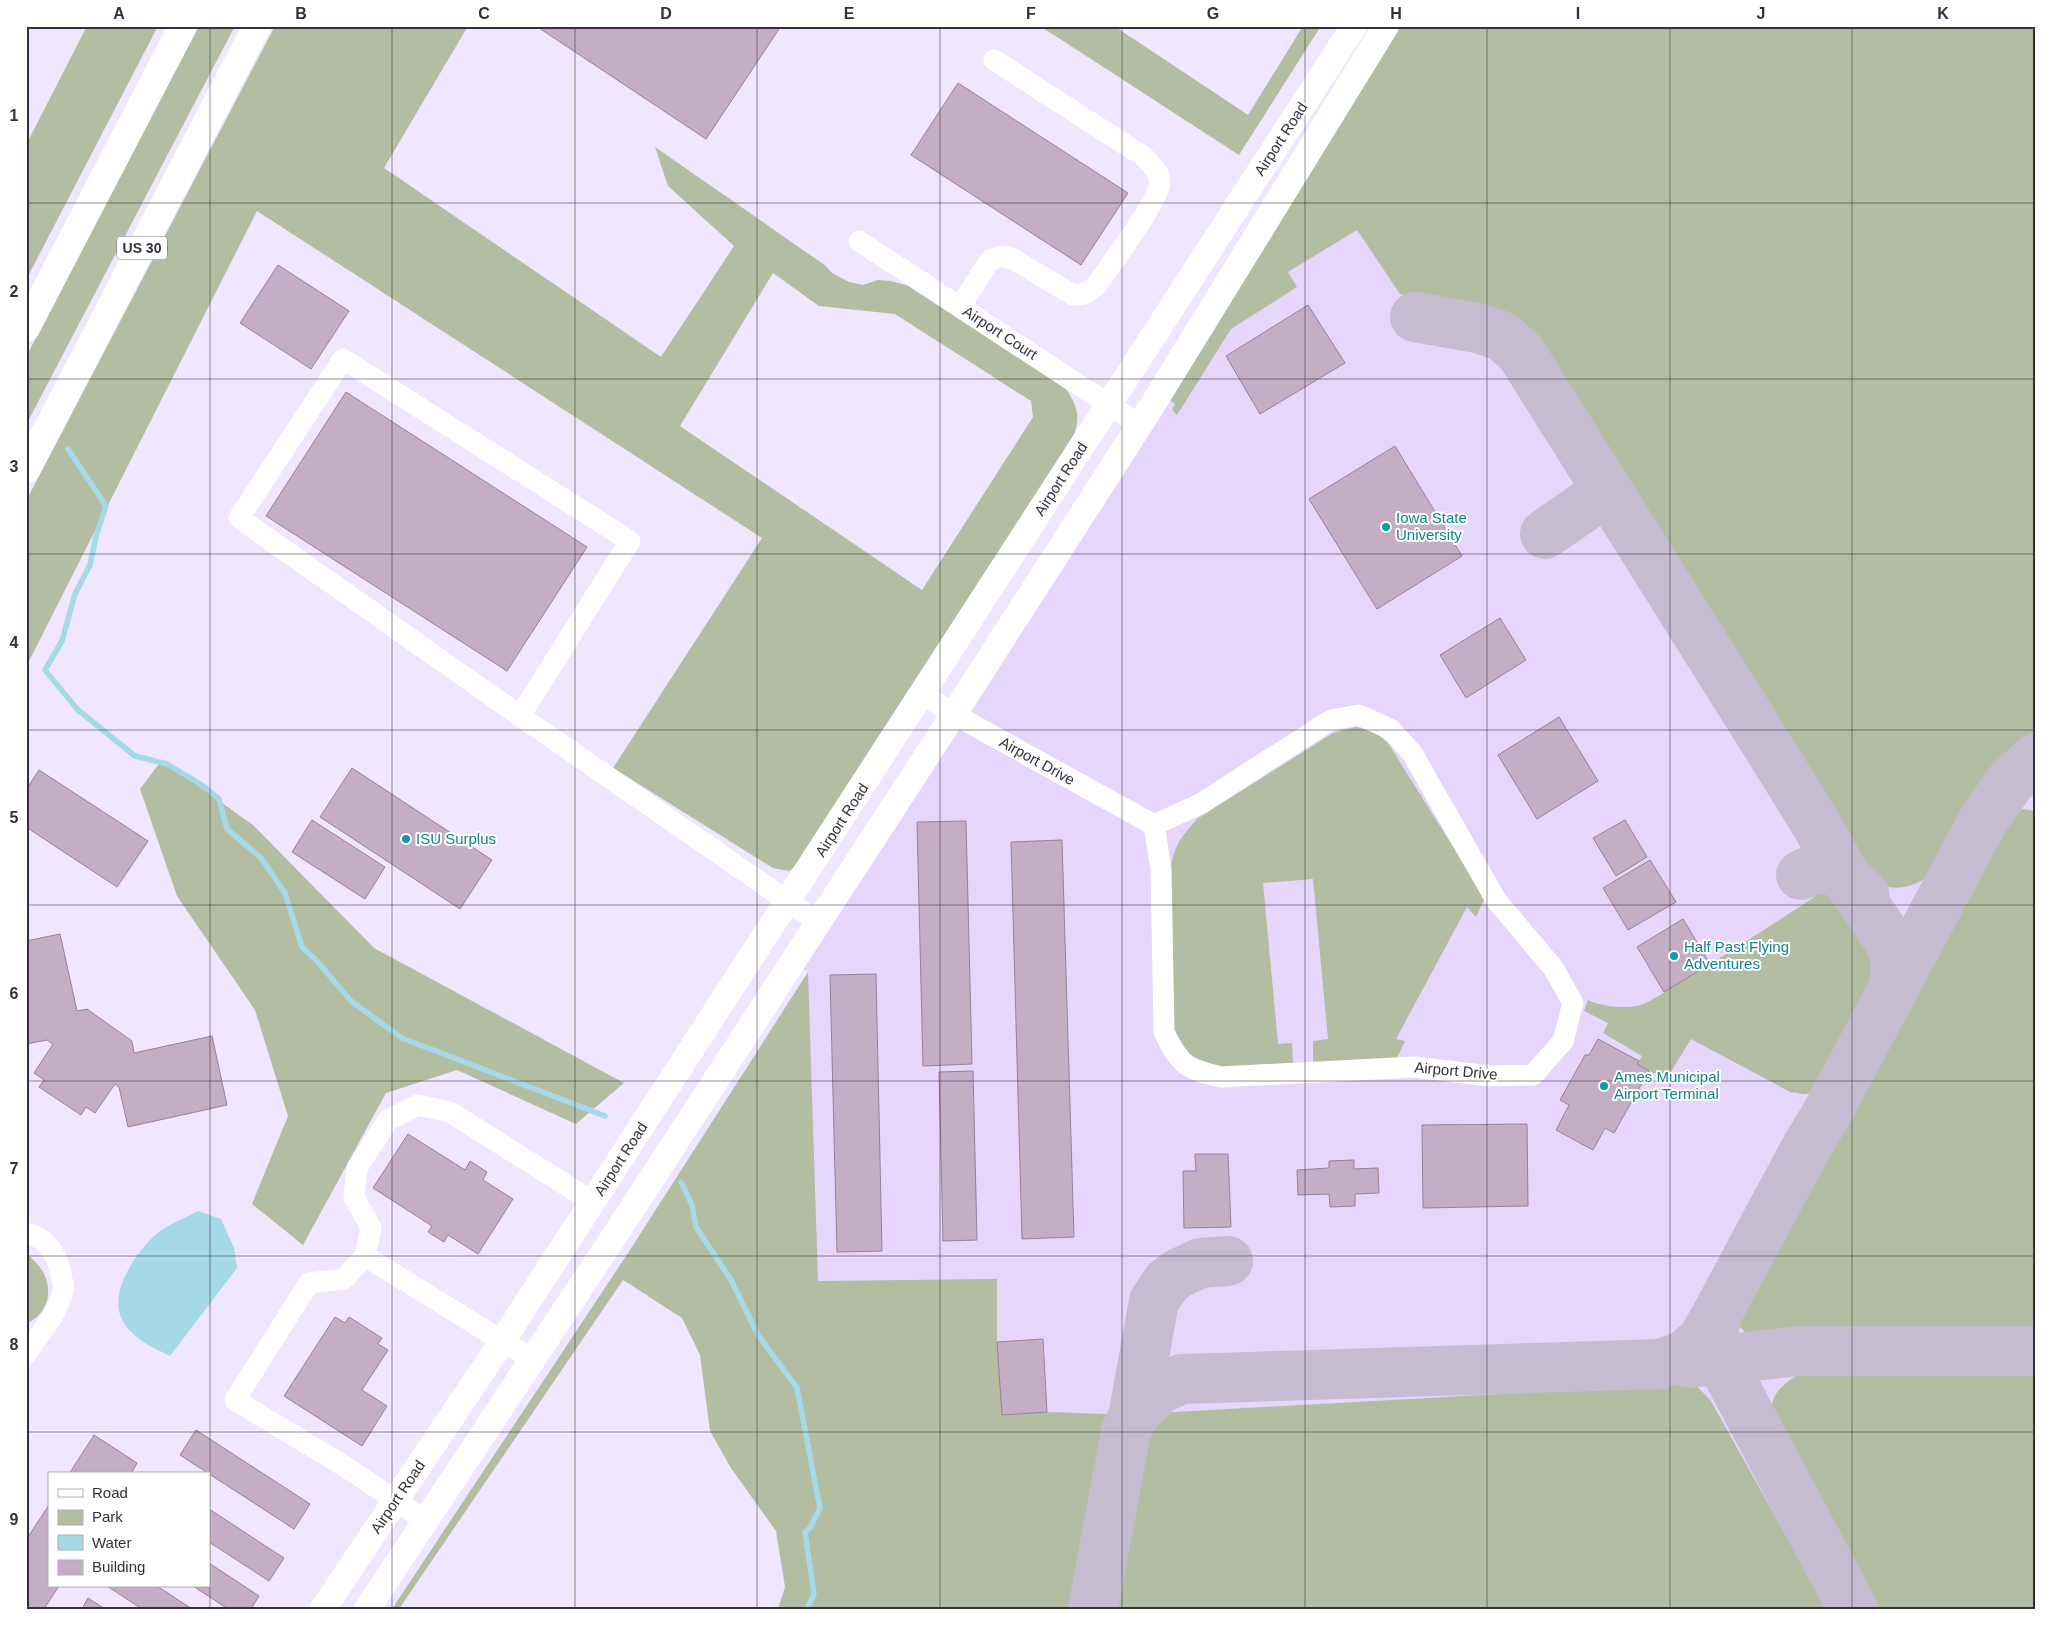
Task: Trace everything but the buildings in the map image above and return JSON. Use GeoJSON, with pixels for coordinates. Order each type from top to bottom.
{"type":"FeatureCollection","features":[{"type":"Feature","properties":{"kind":"highway"},"geometry":{"type":"LineString","coordinates":[[26,328],[183,26]]}},
{"type":"Feature","properties":{"kind":"highway","name":"US 30"},"geometry":{"type":"LineString","coordinates":[[26,470],[257,26]]}},
{"type":"Feature","properties":{"kind":"main road","name":"Airport Road"},"geometry":{"type":"LineString","coordinates":[[323,1609],[593,1202],[923,695],[1354,26]]}},
{"type":"Feature","properties":{"kind":"main road","name":"Airport Road"},"geometry":{"type":"LineString","coordinates":[[367,1609],[533,1360],[954,714],[1140,425],[1386,26]]}},
{"type":"Feature","properties":{"kind":"street"},"geometry":{"type":"LineString","coordinates":[[960,307],[990,260],[1002,256],[1013,259],[1073,295],[1084,294],[1096,286],[1156,198],[1160,180],[1155,169],[1144,156],[994,60]]}},
{"type":"Feature","properties":{"kind":"street","name":"Airport Court"},"geometry":{"type":"LineString","coordinates":[[859,241],[1140,425]]}},
{"type":"Feature","properties":{"kind":"street"},"geometry":{"type":"LineString","coordinates":[[520,716],[630,541],[343,359],[238,518],[520,716],[818,922]]}},
{"type":"Feature","properties":{"kind":"street","name":"Airport Drive"},"geometry":{"type":"LineString","coordinates":[[923,695],[1154,825]]}},
{"type":"Feature","properties":{"kind":"street","name":"Airport Drive"},"geometry":{"type":"LineString","coordinates":[[1359,715],[1390,729],[1412,753],[1496,900],[1554,969],[1573,1003],[1563,1040],[1533,1075],[1490,1076],[1414,1067],[1221,1077],[1194,1071],[1175,1055],[1164,1032],[1161,869],[1154,825],[1200,804],[1331,720],[1359,715]]}},
{"type":"Feature","properties":{"kind":"street"},"geometry":{"type":"LineString","coordinates":[[426,1521],[396,1500],[235,1400],[309,1284],[344,1278],[366,1256],[371,1228],[354,1197],[357,1168],[388,1120],[418,1105],[450,1112],[593,1202]]}},
{"type":"Feature","properties":{"kind":"street"},"geometry":{"type":"LineString","coordinates":[[26,1233],[34,1235],[48,1245],[58,1259],[63,1289],[58,1304],[26,1354]]}},
{"type":"Feature","properties":{"kind":"street"},"geometry":{"type":"LineString","coordinates":[[366,1256],[533,1360]]}},
{"type":"Feature","properties":{"kind":"shaded area"},"geometry":{"type":"Polygon","coordinates":[[[1398,26],[2036,26],[2036,1609],[835,1609],[724,1105],[808,972],[801,968],[1398,26]]]}},
{"type":"Feature","properties":{"kind":"green space"},"geometry":{"type":"Polygon","coordinates":[[[87,26],[158,26],[26,280],[26,145],[87,26]]]}},
{"type":"Feature","properties":{"kind":"green space"},"geometry":{"type":"Polygon","coordinates":[[[199,26],[235,26],[26,425],[26,357],[199,26]]]}},
{"type":"Feature","properties":{"kind":"green space"},"geometry":{"type":"Polygon","coordinates":[[[275,26],[468,26],[384,168],[661,357],[734,246],[668,186],[655,147],[826,266],[832,273],[849,282],[863,285],[878,280],[909,286],[1066,389],[1074,402],[1077,414],[1076,427],[1071,441],[800,864],[789,871],[773,868],[613,768],[762,538],[257,211],[26,667],[26,501],[275,26]],[[773,273],[680,426],[922,590],[1033,417],[1031,401],[895,314],[819,306],[773,273]]]}},
{"type":"Feature","properties":{"kind":"green space"},"geometry":{"type":"Polygon","coordinates":[[[1040,26],[1114,26],[1248,115],[1303,26],[1321,26],[1239,155],[1040,26]]]}},
{"type":"Feature","properties":{"kind":"green space"},"geometry":{"type":"Polygon","coordinates":[[[1398,26],[2036,26],[2036,737],[1992,778],[1975,802],[1943,861],[1919,882],[1899,888],[1889,887],[1870,879],[1857,865],[1531,345],[1493,315],[1400,294],[1357,230],[1288,272],[1297,287],[1231,329],[1177,415],[1172,410],[1175,404],[1171,401],[1170,395],[1398,26]]]}},
{"type":"Feature","properties":{"kind":"green space"},"geometry":{"type":"Polygon","coordinates":[[[1356,727],[1373,731],[1388,743],[1485,898],[1476,917],[1467,907],[1396,1039],[1405,1041],[1396,1060],[1313,1063],[1313,1041],[1328,1039],[1313,879],[1263,883],[1278,1044],[1292,1043],[1293,1064],[1234,1069],[1203,1066],[1189,1056],[1173,1032],[1169,876],[1178,844],[1197,819],[1333,733],[1356,727]]]}},
{"type":"Feature","properties":{"kind":"green space"},"geometry":{"type":"Polygon","coordinates":[[[162,760],[253,825],[374,948],[624,1083],[576,1124],[457,1070],[386,1093],[303,1245],[252,1204],[288,1116],[255,1010],[177,896],[140,789],[162,760]]]}},
{"type":"Feature","properties":{"kind":"green space"},"geometry":{"type":"Polygon","coordinates":[[[2022,809],[2036,811],[2036,1336],[1750,1338],[1730,1316],[1840,1118],[1992,834],[2002,821],[2022,809]]]}},
{"type":"Feature","properties":{"kind":"green space"},"geometry":{"type":"Polygon","coordinates":[[[1816,884],[1834,889],[1839,894],[1870,945],[1868,947],[1874,970],[1869,994],[1872,995],[1826,1081],[1811,1093],[1792,1093],[1691,1039],[1666,1080],[1637,1064],[1642,1056],[1603,1033],[1608,1023],[1584,1011],[1588,1000],[1605,1006],[1625,1007],[1637,1006],[1652,1000],[1816,896],[1810,886],[1816,884]]]}},
{"type":"Feature","properties":{"kind":"green space"},"geometry":{"type":"Polygon","coordinates":[[[808,972],[818,1281],[997,1279],[997,1342],[1002,1415],[1047,1412],[1107,1414],[1073,1609],[778,1609],[785,1587],[776,1531],[731,1468],[710,1431],[700,1355],[682,1318],[623,1280],[399,1609],[392,1609],[630,1250],[808,972]]]}},
{"type":"Feature","properties":{"kind":"green space"},"geometry":{"type":"Polygon","coordinates":[[[26,1254],[42,1270],[48,1290],[47,1300],[43,1309],[26,1324],[26,1254]]]}},
{"type":"Feature","properties":{"kind":"green space"},"geometry":{"type":"Polygon","coordinates":[[[2036,1368],[2036,1609],[1870,1609],[1780,1447],[1772,1411],[1772,1402],[1776,1394],[1791,1379],[1804,1371],[2036,1368]]]}},
{"type":"Feature","properties":{"kind":"green space"},"geometry":{"type":"Polygon","coordinates":[[[1694,1383],[1711,1401],[1827,1609],[1108,1609],[1139,1439],[1157,1413],[1694,1383]]]}},
{"type":"Feature","properties":{"kind":"water"},"geometry":{"type":"Polygon","coordinates":[[[198,1211],[221,1219],[234,1248],[237,1268],[170,1356],[141,1340],[126,1326],[120,1315],[118,1304],[120,1292],[129,1268],[144,1246],[168,1226],[198,1211]]]}},
{"type":"Feature","properties":{"kind":"waterway"},"geometry":{"type":"LineString","coordinates":[[68,449],[106,506],[96,536],[90,565],[75,594],[62,641],[45,670],[78,710],[135,756],[167,764],[202,785],[219,799],[227,829],[261,858],[285,893],[302,947],[317,961],[351,1001],[402,1038],[605,1116]]}},
{"type":"Feature","properties":{"kind":"waterway"},"geometry":{"type":"LineString","coordinates":[[681,1182],[692,1205],[696,1227],[731,1280],[758,1335],[797,1388],[820,1508],[810,1528],[805,1532],[814,1594],[807,1609]]}},
{"type":"Feature","properties":{"kind":"taxiway"},"geometry":{"type":"LineString","coordinates":[[1415,317],[1478,328],[1502,336],[1521,353],[1774,756],[1816,824],[1848,881],[1889,940],[1895,957],[1893,990]]}},
{"type":"Feature","properties":{"kind":"taxiway"},"geometry":{"type":"LineString","coordinates":[[1545,534],[1607,491]]}},
{"type":"Feature","properties":{"kind":"taxiway"},"geometry":{"type":"LineString","coordinates":[[1853,1609],[1720,1359],[1713,1333],[1717,1314],[1984,819],[2011,781],[2036,758]]}},
{"type":"Feature","properties":{"kind":"taxiway"},"geometry":{"type":"LineString","coordinates":[[1801,875],[1821,869],[1836,872],[1864,894]]}},
{"type":"Feature","properties":{"kind":"taxiway"},"geometry":{"type":"LineString","coordinates":[[1133,1418],[1154,1301],[1167,1282],[1177,1274],[1200,1263],[1228,1261]]}},
{"type":"Feature","properties":{"kind":"taxiway"},"geometry":{"type":"LineString","coordinates":[[1093,1609],[1126,1431],[1134,1415],[1159,1389],[1182,1379],[1660,1364],[1684,1356],[1703,1339],[1717,1314]]}},
{"type":"Feature","properties":{"kind":"taxiway"},"geometry":{"type":"LineString","coordinates":[[1690,1363],[1799,1351],[2036,1351]]}},
{"type":"Feature","properties":{"kind":"place","name":"Iowa State University"},"geometry":{"type":"Point","coordinates":[1386,527]}},
{"type":"Feature","properties":{"kind":"place","name":"ISU Surplus"},"geometry":{"type":"Point","coordinates":[406,839]}},
{"type":"Feature","properties":{"kind":"place","name":"Half Past Flying Adventures"},"geometry":{"type":"Point","coordinates":[1674,956]}},
{"type":"Feature","properties":{"kind":"place","name":"Ames Municipal Airport Terminal"},"geometry":{"type":"Point","coordinates":[1604,1086]}}]}
